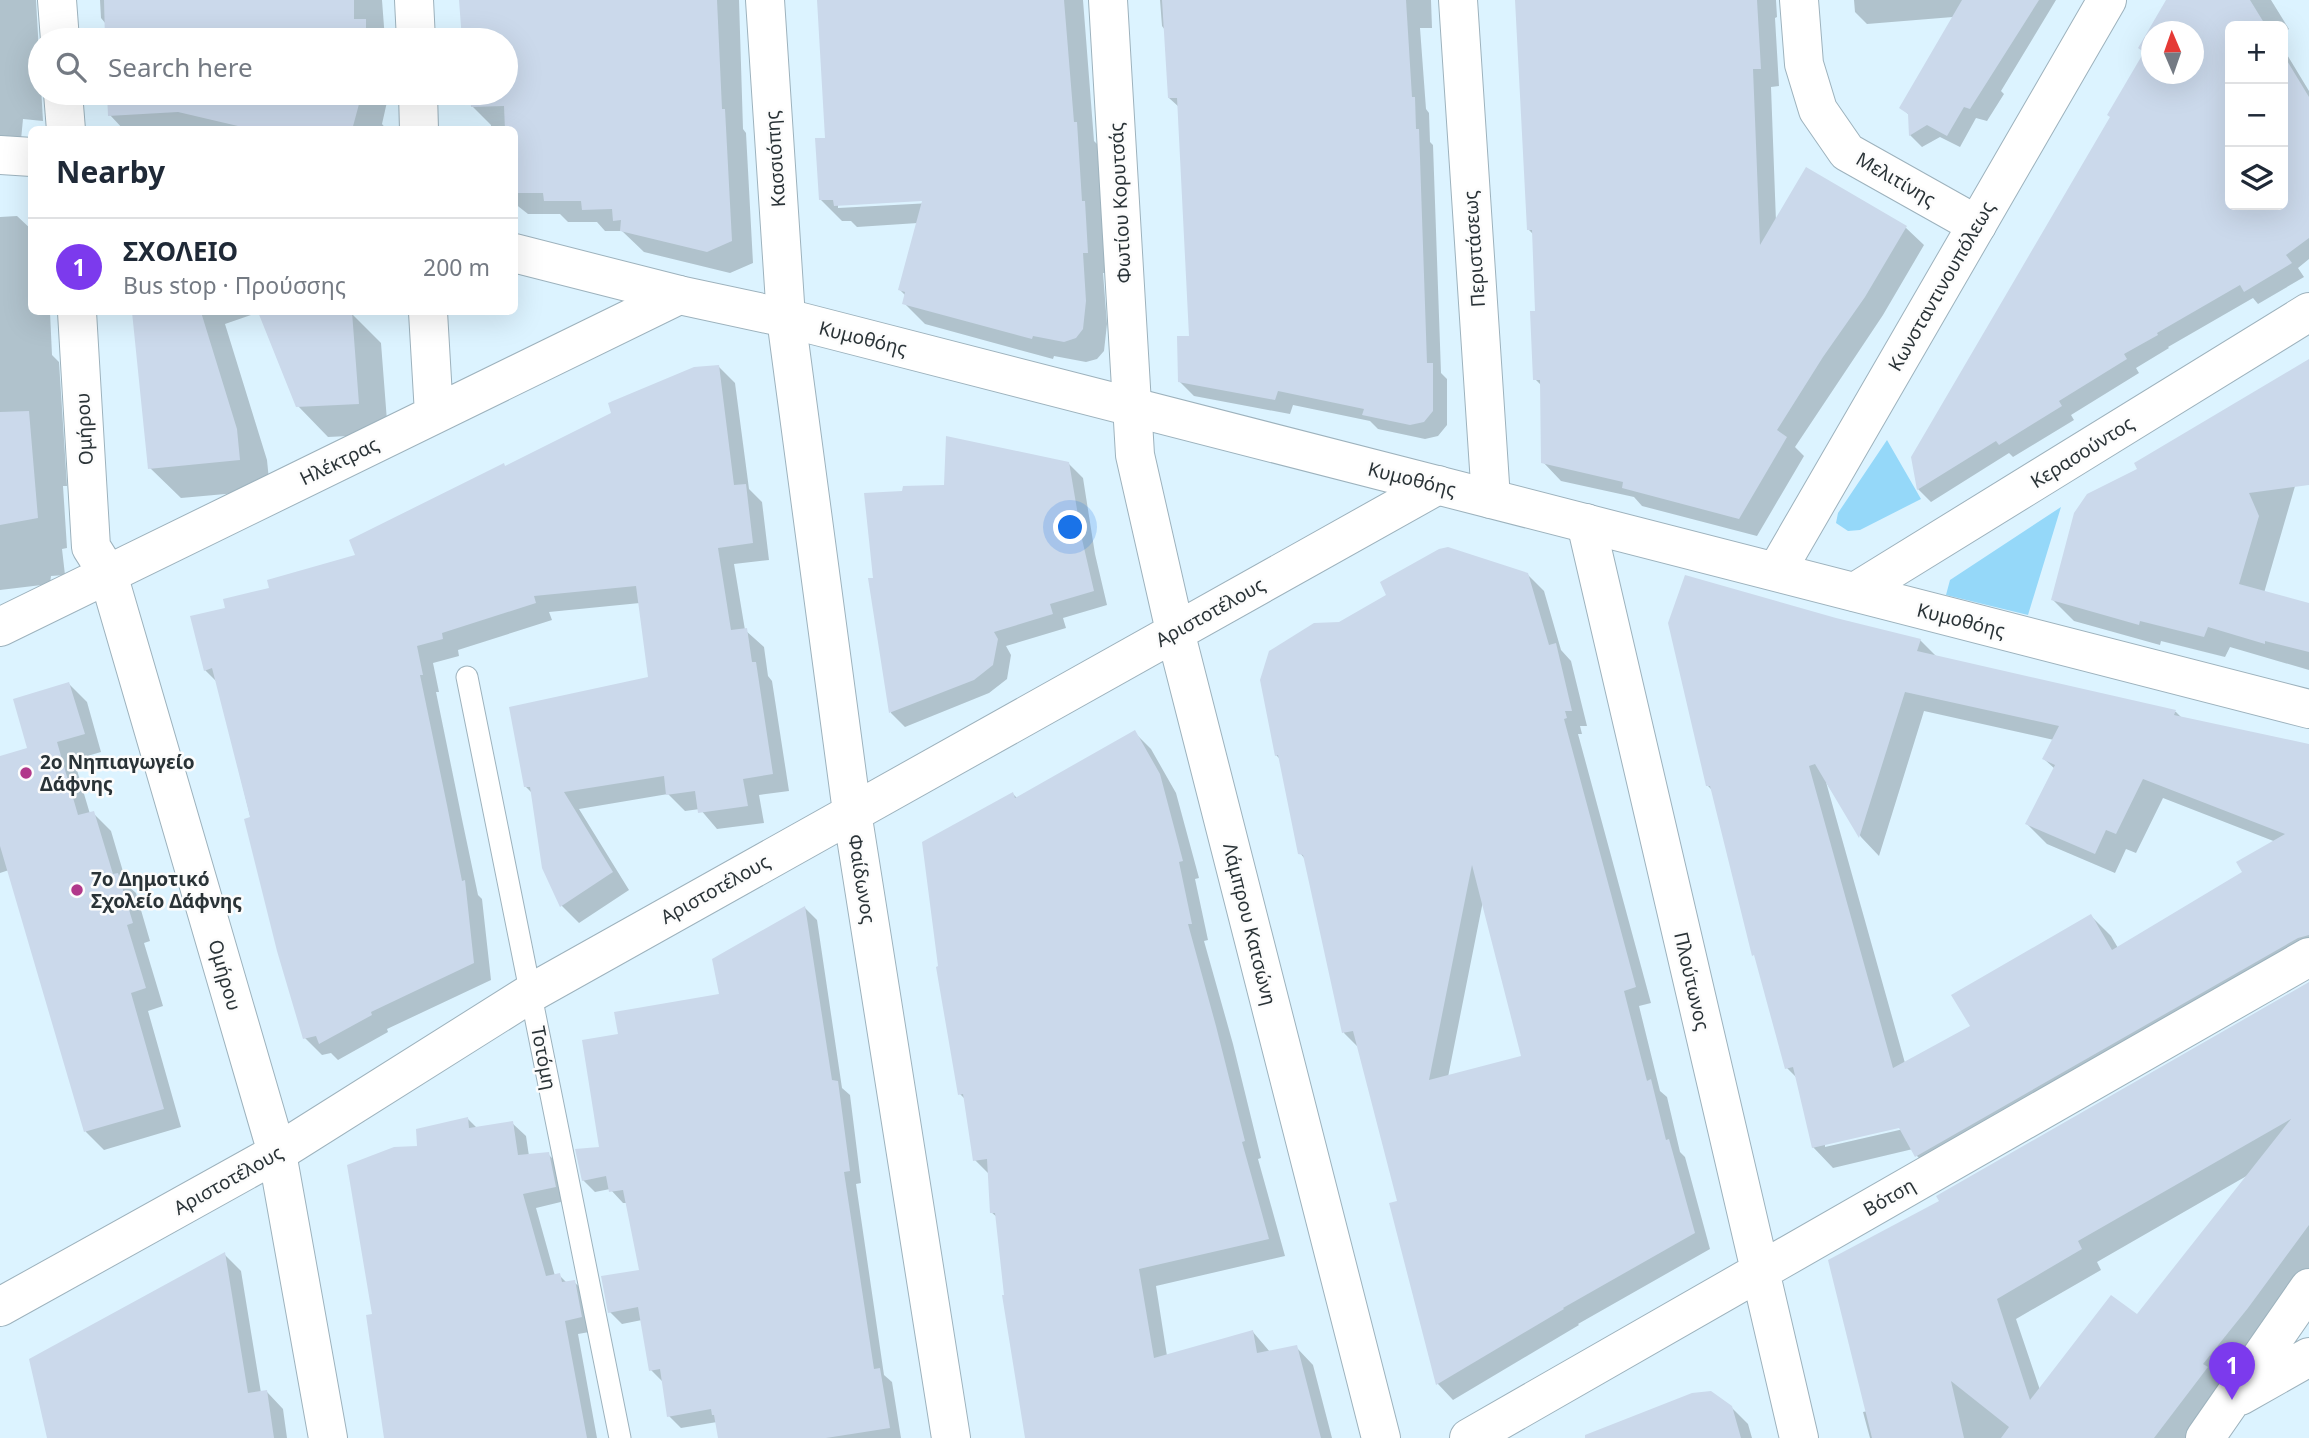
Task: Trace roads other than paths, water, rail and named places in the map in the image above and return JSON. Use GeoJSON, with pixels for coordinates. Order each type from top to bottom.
{"type":"FeatureCollection","features":[{"type":"Feature","properties":{"kind":"street"},"geometry":{"type":"LineString","coordinates":[[57,0],[59,28]]}},
{"type":"Feature","properties":{"kind":"street"},"geometry":{"type":"LineString","coordinates":[[414,0],[415,28]]}},
{"type":"Feature","properties":{"kind":"street","name":"Κασσιόπης"},"geometry":{"type":"LineString","coordinates":[[765,0],[786,318]]}},
{"type":"Feature","properties":{"kind":"street","name":"Φωτίου Κορυτσάς"},"geometry":{"type":"LineString","coordinates":[[1108,0],[1131,407]]}},
{"type":"Feature","properties":{"kind":"street","name":"Περιστάσεως"},"geometry":{"type":"LineString","coordinates":[[1458,0],[1490,499]]}},
{"type":"Feature","properties":{"kind":"street","name":"Μελιτίνης"},"geometry":{"type":"LineString","coordinates":[[1799,0],[1804,64],[1818,110],[1847,152],[1976,225]]}},
{"type":"Feature","properties":{"kind":"street","name":"Κωνσταντινουπόλεως"},"geometry":{"type":"LineString","coordinates":[[1776,572],[2107,0]]}},
{"type":"Feature","properties":{"kind":"street"},"geometry":{"type":"LineString","coordinates":[[65,105],[66,126]]}},
{"type":"Feature","properties":{"kind":"street"},"geometry":{"type":"LineString","coordinates":[[418,105],[419,126]]}},
{"type":"Feature","properties":{"kind":"street"},"geometry":{"type":"LineString","coordinates":[[0,155],[28,158]]}},
{"type":"Feature","properties":{"kind":"street","name":"Κυμοθόης"},"geometry":{"type":"LineString","coordinates":[[518,254],[679,295],[786,318],[2309,709]]}},
{"type":"Feature","properties":{"kind":"street","name":"Ηλέκτρας"},"geometry":{"type":"LineString","coordinates":[[0,627],[679,295]]}},
{"type":"Feature","properties":{"kind":"street","name":"Κερασούντος"},"geometry":{"type":"LineString","coordinates":[[1854,592],[2309,312]]}},
{"type":"Feature","properties":{"kind":"street","name":"Ομήρου"},"geometry":{"type":"LineString","coordinates":[[77,315],[92,547],[108,574],[277,1153],[328,1438]]}},
{"type":"Feature","properties":{"kind":"street"},"geometry":{"type":"LineString","coordinates":[[428,315],[434,414]]}},
{"type":"Feature","properties":{"kind":"street","name":"Φαίδωνος"},"geometry":{"type":"LineString","coordinates":[[786,318],[852,812],[951,1438]]}},
{"type":"Feature","properties":{"kind":"street","name":"Λάμπρου Κατσώνη"},"geometry":{"type":"LineString","coordinates":[[1131,407],[1135,454],[1175,631],[1381,1438]]}},
{"type":"Feature","properties":{"kind":"street","name":"Αριστοτέλους"},"geometry":{"type":"LineString","coordinates":[[0,1307],[277,1153],[531,993],[1438,485]]}},
{"type":"Feature","properties":{"kind":"street","name":"Πλούτωνος"},"geometry":{"type":"LineString","coordinates":[[1586,523],[1798,1438]]}},
{"type":"Feature","properties":{"kind":"street","name":"Βότση"},"geometry":{"type":"LineString","coordinates":[[1469,1438],[2309,957]]}},
{"type":"Feature","properties":{"kind":"street"},"geometry":{"type":"LineString","coordinates":[[2205,1438],[2309,1288]]}},
{"type":"Feature","properties":{"kind":"street"},"geometry":{"type":"LineString","coordinates":[[2232,1400],[2309,1357]]}},
{"type":"Feature","properties":{"kind":"lane","name":"Τοτόμη"},"geometry":{"type":"LineString","coordinates":[[467,677],[620,1438]]}},
{"type":"Feature","properties":{"kind":"place","name":"2ο Νηπιαγωγείο Δάφνης"},"geometry":{"type":"Point","coordinates":[26,773]}},
{"type":"Feature","properties":{"kind":"place","name":"7ο Δημοτικό Σχολείο Δάφνης"},"geometry":{"type":"Point","coordinates":[77,890]}},
{"type":"Feature","properties":{"kind":"place","name":"ΣΧΟΛΕΙΟ"},"geometry":{"type":"Point","coordinates":[2232,1400]}}]}
